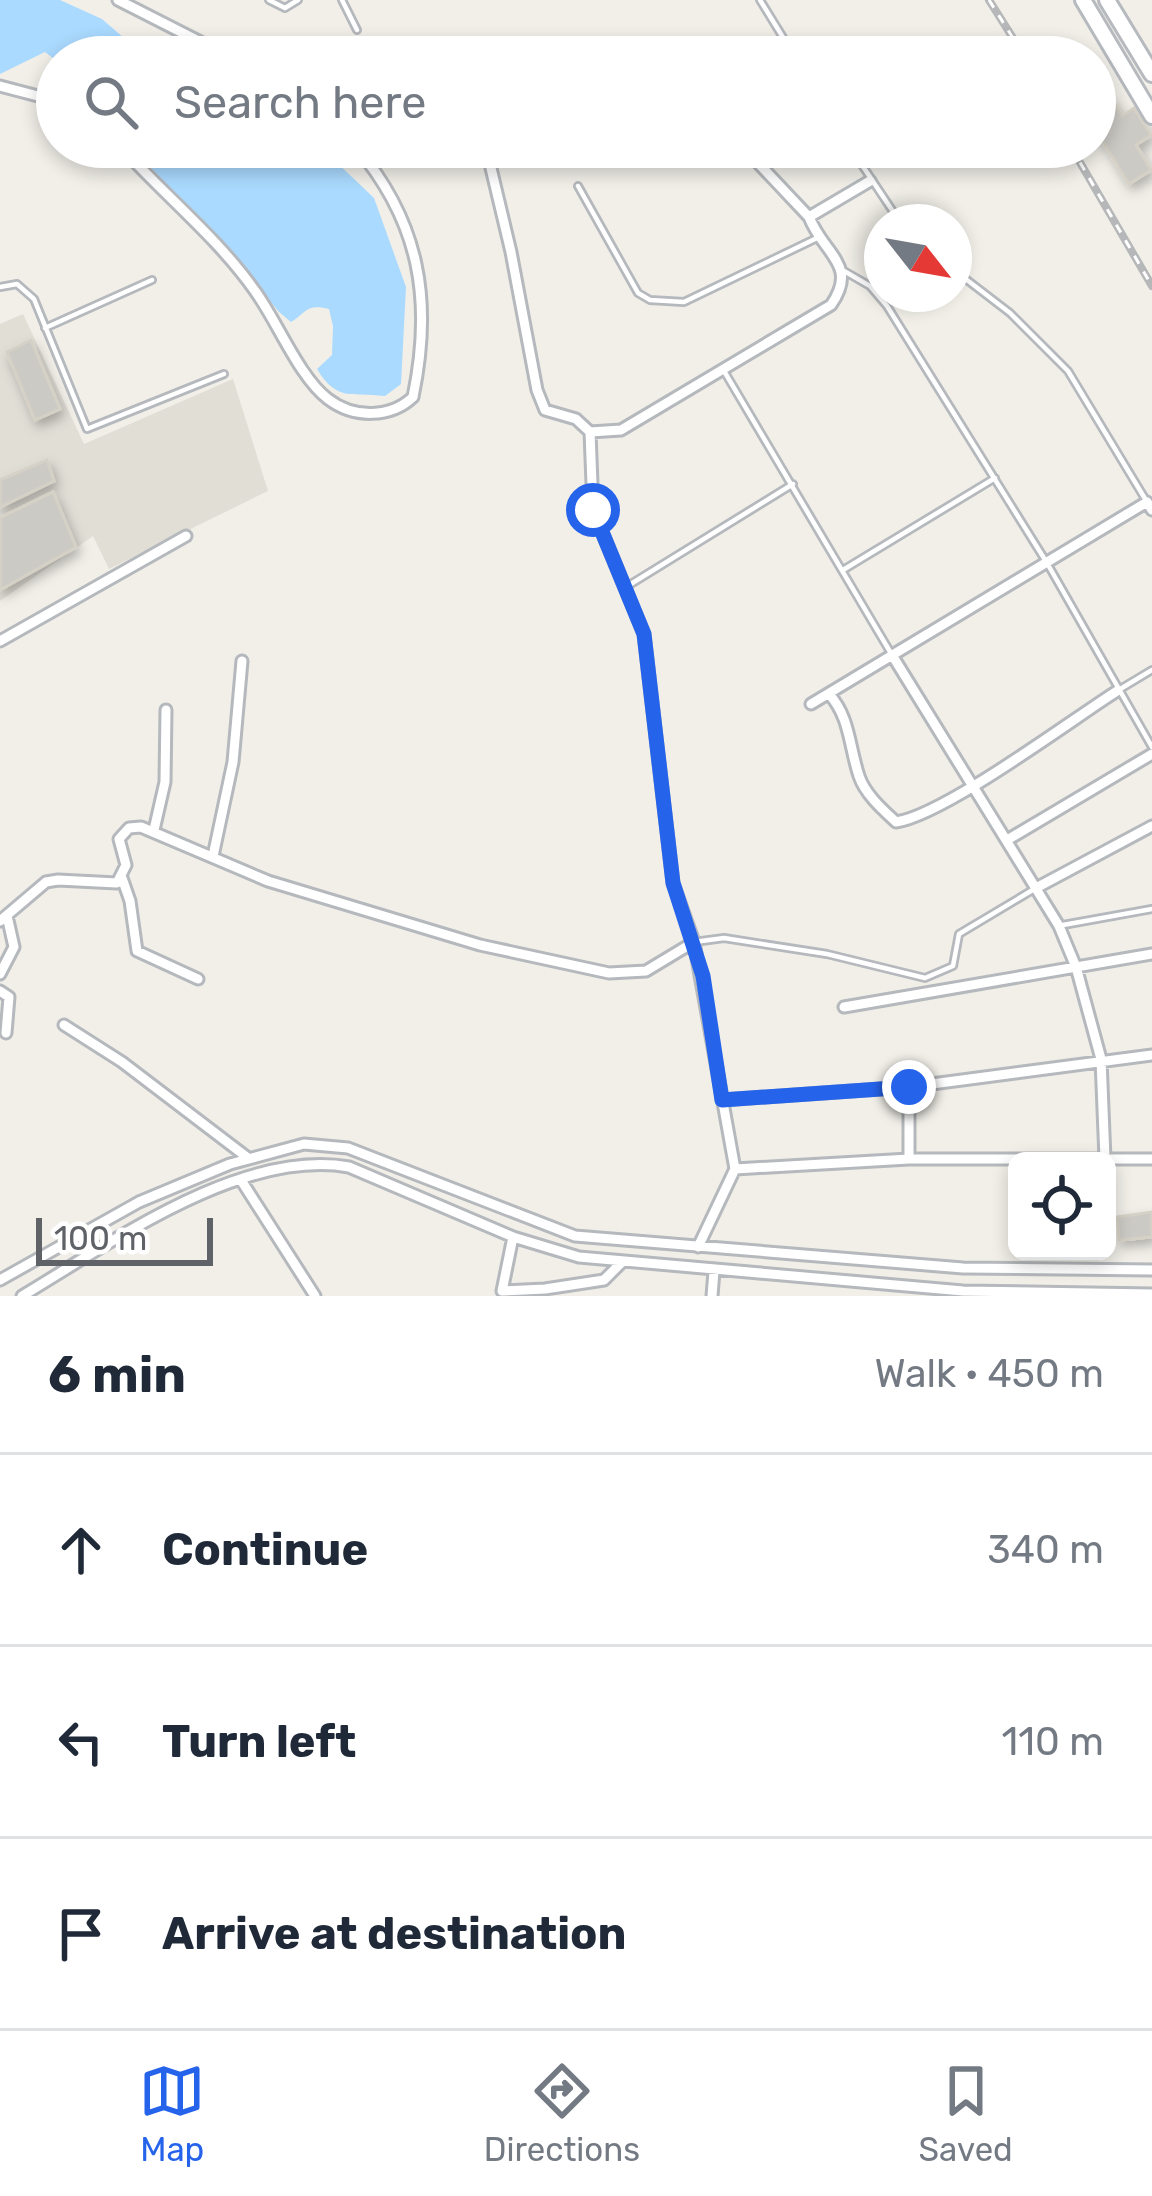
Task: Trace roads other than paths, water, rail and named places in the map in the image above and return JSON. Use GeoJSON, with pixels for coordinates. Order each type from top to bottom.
{"type":"FeatureCollection","features":[{"type":"Feature","properties":{"kind":"main road"},"geometry":{"type":"LineString","coordinates":[[1084,0],[1105,36]]}},
{"type":"Feature","properties":{"kind":"main road"},"geometry":{"type":"LineString","coordinates":[[1107,0],[1152,74]]}},
{"type":"Feature","properties":{"kind":"main road"},"geometry":{"type":"LineString","coordinates":[[1116,55],[1152,116]]}},
{"type":"Feature","properties":{"kind":"street"},"geometry":{"type":"LineString","coordinates":[[118,0],[189,36]]}},
{"type":"Feature","properties":{"kind":"street"},"geometry":{"type":"LineString","coordinates":[[0,86],[36,95]]}},
{"type":"Feature","properties":{"kind":"street"},"geometry":{"type":"LineString","coordinates":[[142,168],[254,288],[316,387],[343,407],[373,414],[399,410],[413,397],[422,292],[418,261],[402,213],[371,168]]}},
{"type":"Feature","properties":{"kind":"street"},"geometry":{"type":"LineString","coordinates":[[491,168],[537,389],[545,410],[576,419],[590,432],[593,510],[644,634],[673,883],[703,976],[736,1169],[698,1247]]}},
{"type":"Feature","properties":{"kind":"street"},"geometry":{"type":"LineString","coordinates":[[590,432],[621,430],[831,305],[844,286],[844,271],[817,238],[808,217],[762,168]]}},
{"type":"Feature","properties":{"kind":"street"},"geometry":{"type":"LineString","coordinates":[[808,217],[871,181]]}},
{"type":"Feature","properties":{"kind":"street"},"geometry":{"type":"LineString","coordinates":[[812,704],[1149,506]]}},
{"type":"Feature","properties":{"kind":"street"},"geometry":{"type":"LineString","coordinates":[[0,641],[186,536]]}},
{"type":"Feature","properties":{"kind":"street"},"geometry":{"type":"LineString","coordinates":[[892,655],[1059,926],[1076,967],[1101,1059],[1106,1152]]}},
{"type":"Feature","properties":{"kind":"street"},"geometry":{"type":"LineString","coordinates":[[213,856],[233,762],[242,661]]}},
{"type":"Feature","properties":{"kind":"street"},"geometry":{"type":"LineString","coordinates":[[829,694],[846,712],[848,742],[860,780],[896,822],[911,820],[973,784],[1118,691]]}},
{"type":"Feature","properties":{"kind":"street"},"geometry":{"type":"LineString","coordinates":[[154,830],[165,782],[166,710]]}},
{"type":"Feature","properties":{"kind":"street"},"geometry":{"type":"LineString","coordinates":[[1007,840],[1152,750]]}},
{"type":"Feature","properties":{"kind":"street"},"geometry":{"type":"LineString","coordinates":[[1036,888],[1152,826]]}},
{"type":"Feature","properties":{"kind":"street"},"geometry":{"type":"LineString","coordinates":[[198,979],[137,951],[122,878],[126,866],[119,845],[123,832],[134,827],[154,830],[268,881],[480,945],[608,973],[646,971],[694,942]]}},
{"type":"Feature","properties":{"kind":"street"},"geometry":{"type":"LineString","coordinates":[[0,974],[14,947],[3,918],[46,883],[110,886],[122,878]]}},
{"type":"Feature","properties":{"kind":"street"},"geometry":{"type":"LineString","coordinates":[[844,1007],[1152,954]]}},
{"type":"Feature","properties":{"kind":"street"},"geometry":{"type":"LineString","coordinates":[[0,991],[9,997],[6,1033]]}},
{"type":"Feature","properties":{"kind":"street"},"geometry":{"type":"LineString","coordinates":[[64,1025],[122,1062],[248,1158]]}},
{"type":"Feature","properties":{"kind":"street"},"geometry":{"type":"LineString","coordinates":[[722,1100],[909,1087],[1152,1055]]}},
{"type":"Feature","properties":{"kind":"street"},"geometry":{"type":"LineString","coordinates":[[909,1087],[909,1159]]}},
{"type":"Feature","properties":{"kind":"street"},"geometry":{"type":"LineString","coordinates":[[0,1280],[139,1202],[248,1158],[304,1144],[348,1148],[575,1236],[963,1268],[1152,1270]]}},
{"type":"Feature","properties":{"kind":"street"},"geometry":{"type":"LineString","coordinates":[[736,1169],[909,1159],[1008,1159]]}},
{"type":"Feature","properties":{"kind":"street"},"geometry":{"type":"LineString","coordinates":[[1116,1159],[1152,1159]]}},
{"type":"Feature","properties":{"kind":"street"},"geometry":{"type":"LineString","coordinates":[[22,1296],[133,1230],[241,1180],[322,1162],[349,1167],[513,1237],[579,1257],[963,1291],[1152,1294]]}},
{"type":"Feature","properties":{"kind":"street"},"geometry":{"type":"LineString","coordinates":[[425,1198],[434,1179]]}},
{"type":"Feature","properties":{"kind":"street"},"geometry":{"type":"LineString","coordinates":[[241,1180],[315,1296]]}},
{"type":"Feature","properties":{"kind":"street"},"geometry":{"type":"LineString","coordinates":[[513,1237],[501,1293],[604,1280],[623,1261]]}},
{"type":"Feature","properties":{"kind":"street"},"geometry":{"type":"LineString","coordinates":[[963,1268],[963,1291]]}},
{"type":"Feature","properties":{"kind":"street"},"geometry":{"type":"LineString","coordinates":[[712,1296],[714,1271]]}},
{"type":"Feature","properties":{"kind":"lane"},"geometry":{"type":"LineString","coordinates":[[269,0],[285,8],[298,0]]}},
{"type":"Feature","properties":{"kind":"lane"},"geometry":{"type":"LineString","coordinates":[[342,0],[357,30]]}},
{"type":"Feature","properties":{"kind":"lane"},"geometry":{"type":"LineString","coordinates":[[760,0],[782,36]]}},
{"type":"Feature","properties":{"kind":"lane"},"geometry":{"type":"LineString","coordinates":[[863,168],[887,204]]}},
{"type":"Feature","properties":{"kind":"lane"},"geometry":{"type":"LineString","coordinates":[[578,186],[638,292],[650,300],[684,302],[817,238]]}},
{"type":"Feature","properties":{"kind":"lane"},"geometry":{"type":"LineString","coordinates":[[844,271],[870,286],[887,306],[1046,563],[1152,750]]}},
{"type":"Feature","properties":{"kind":"lane"},"geometry":{"type":"LineString","coordinates":[[45,328],[152,280]]}},
{"type":"Feature","properties":{"kind":"lane"},"geometry":{"type":"LineString","coordinates":[[0,287],[17,284],[34,299],[87,429],[224,374]]}},
{"type":"Feature","properties":{"kind":"lane"},"geometry":{"type":"LineString","coordinates":[[972,284],[1010,313],[1069,371],[1149,506]]}},
{"type":"Feature","properties":{"kind":"lane"},"geometry":{"type":"LineString","coordinates":[[722,367],[892,655]]}},
{"type":"Feature","properties":{"kind":"lane"},"geometry":{"type":"LineString","coordinates":[[843,570],[995,478]]}},
{"type":"Feature","properties":{"kind":"lane"},"geometry":{"type":"LineString","coordinates":[[626,587],[793,484]]}},
{"type":"Feature","properties":{"kind":"lane"},"geometry":{"type":"LineString","coordinates":[[1118,691],[1152,670]]}},
{"type":"Feature","properties":{"kind":"lane"},"geometry":{"type":"LineString","coordinates":[[694,942],[724,938],[765,944],[925,978],[953,966],[959,934],[1036,888]]}},
{"type":"Feature","properties":{"kind":"lane"},"geometry":{"type":"LineString","coordinates":[[1059,926],[1152,909]]}},
{"type":"Feature","properties":{"kind":"water"},"geometry":{"type":"Polygon","coordinates":[[[0,0],[60,0],[102,19],[122,36],[36,36],[36,56],[0,74],[0,0]]]}},
{"type":"Feature","properties":{"kind":"water"},"geometry":{"type":"Polygon","coordinates":[[[151,168],[343,168],[374,198],[406,287],[401,384],[385,396],[331,387],[317,369],[332,355],[329,309],[311,308],[291,322],[151,168]]]}},
{"type":"Feature","properties":{"kind":"railway"},"geometry":{"type":"LineString","coordinates":[[989,0],[1012,36]]}},
{"type":"Feature","properties":{"kind":"railway"},"geometry":{"type":"LineString","coordinates":[[1083,168],[1152,286]]}}]}
